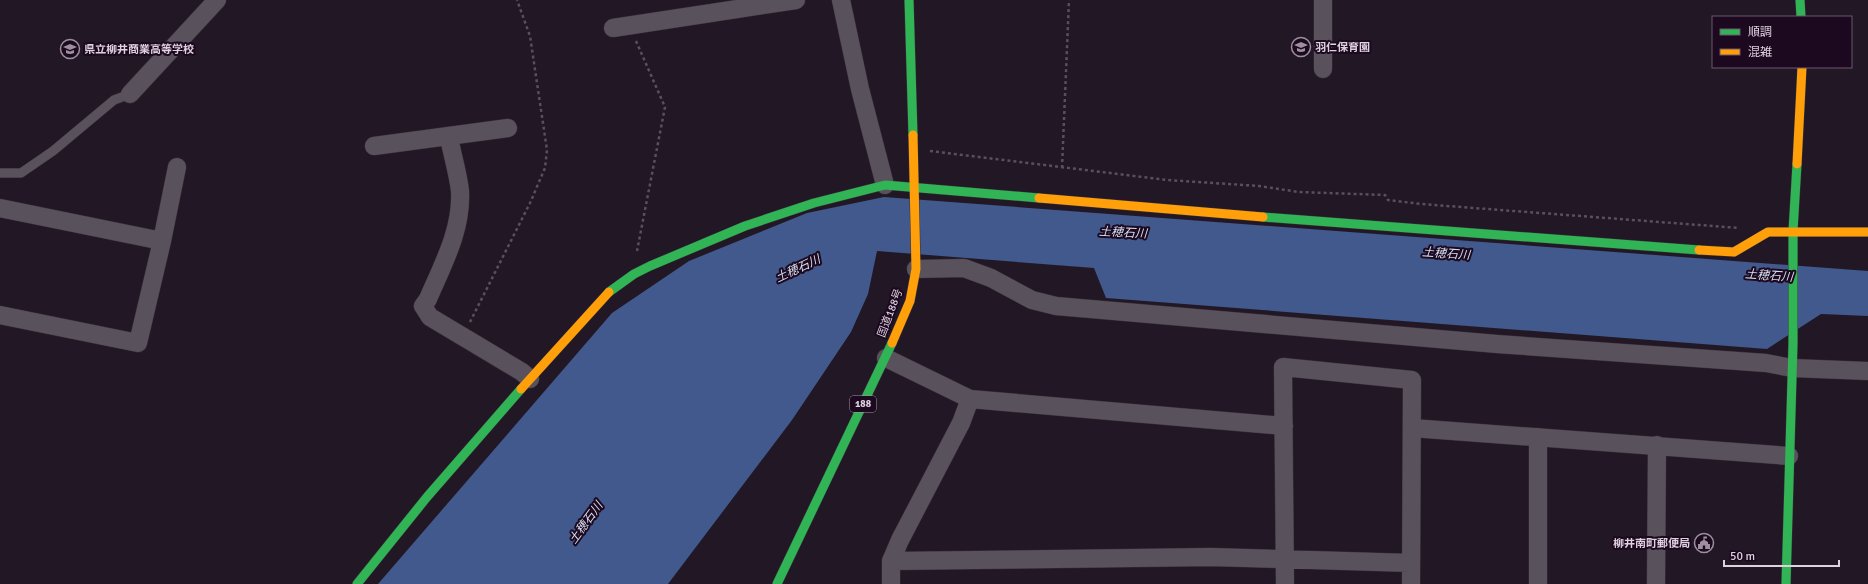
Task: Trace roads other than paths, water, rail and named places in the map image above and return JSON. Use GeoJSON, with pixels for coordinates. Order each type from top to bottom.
{"type":"FeatureCollection","features":[{"type":"Feature","properties":{"kind":"main road","name":"国道188号"},"geometry":{"type":"LineString","coordinates":[[777,584],[886,358],[910,301],[916,265],[909,0]]}},
{"type":"Feature","properties":{"kind":"main road"},"geometry":{"type":"LineString","coordinates":[[1800,0],[1801,16]]}},
{"type":"Feature","properties":{"kind":"main road"},"geometry":{"type":"LineString","coordinates":[[1786,584],[1793,344],[1793,231],[1802,68]]}},
{"type":"Feature","properties":{"kind":"main road"},"geometry":{"type":"LineString","coordinates":[[357,584],[427,497],[604,295],[634,274],[728,232],[788,210],[839,195],[885,185],[915,190],[1394,228],[1734,252],[1768,232],[1868,232]]}},
{"type":"Feature","properties":{"kind":"main road","name":"国道188号"},"geometry":{"type":"LineString","coordinates":[[788,584],[797,543]]}},
{"type":"Feature","properties":{"kind":"street"},"geometry":{"type":"LineString","coordinates":[[130,94],[217,0]]}},
{"type":"Feature","properties":{"kind":"street"},"geometry":{"type":"LineString","coordinates":[[621,27],[796,0]]}},
{"type":"Feature","properties":{"kind":"street"},"geometry":{"type":"LineString","coordinates":[[841,0],[860,89],[885,185]]}},
{"type":"Feature","properties":{"kind":"street"},"geometry":{"type":"LineString","coordinates":[[1323,0],[1323,69]]}},
{"type":"Feature","properties":{"kind":"street"},"geometry":{"type":"LineString","coordinates":[[374,146],[508,128]]}},
{"type":"Feature","properties":{"kind":"street"},"geometry":{"type":"LineString","coordinates":[[449,136],[460,190],[459,215],[456,233],[428,299],[423,306],[430,317],[530,379]]}},
{"type":"Feature","properties":{"kind":"street"},"geometry":{"type":"LineString","coordinates":[[0,315],[138,343],[162,241],[177,167]]}},
{"type":"Feature","properties":{"kind":"street"},"geometry":{"type":"LineString","coordinates":[[0,208],[162,241]]}},
{"type":"Feature","properties":{"kind":"street"},"geometry":{"type":"LineString","coordinates":[[916,265],[964,268],[991,278],[1032,300],[1056,306],[1489,343],[1766,363],[1792,368],[1868,371]]}},
{"type":"Feature","properties":{"kind":"street"},"geometry":{"type":"LineString","coordinates":[[886,358],[970,399],[1284,426]]}},
{"type":"Feature","properties":{"kind":"street"},"geometry":{"type":"LineString","coordinates":[[1286,584],[1283,367],[1412,380],[1411,584]]}},
{"type":"Feature","properties":{"kind":"street"},"geometry":{"type":"LineString","coordinates":[[891,584],[891,561],[900,540],[961,423],[970,399]]}},
{"type":"Feature","properties":{"kind":"street"},"geometry":{"type":"LineString","coordinates":[[1412,428],[1789,456]]}},
{"type":"Feature","properties":{"kind":"street"},"geometry":{"type":"LineString","coordinates":[[1538,437],[1538,584]]}},
{"type":"Feature","properties":{"kind":"street"},"geometry":{"type":"LineString","coordinates":[[1656,584],[1657,445]]}},
{"type":"Feature","properties":{"kind":"street"},"geometry":{"type":"LineString","coordinates":[[891,561],[1196,557],[1411,563]]}},
{"type":"Feature","properties":{"kind":"lane"},"geometry":{"type":"LineString","coordinates":[[0,174],[21,174],[53,151],[114,100],[130,94]]}},
{"type":"Feature","properties":{"kind":"water","name":"土穂石川"},"geometry":{"type":"Polygon","coordinates":[[[884,197],[1868,271],[1868,316],[1821,314],[1767,349],[1106,298],[1094,268],[877,251],[868,294],[851,332],[792,420],[668,584],[378,584],[612,313],[689,261],[807,213],[884,197]]]}},
{"type":"Feature","properties":{"kind":"place","name":"羽仁保育園"},"geometry":{"type":"Point","coordinates":[1301,47]}},
{"type":"Feature","properties":{"kind":"place","name":"県立柳井商業高等学校"},"geometry":{"type":"Point","coordinates":[70,49]}},
{"type":"Feature","properties":{"kind":"place","name":"柳井南町郵便局"},"geometry":{"type":"Point","coordinates":[1704,543]}}]}
